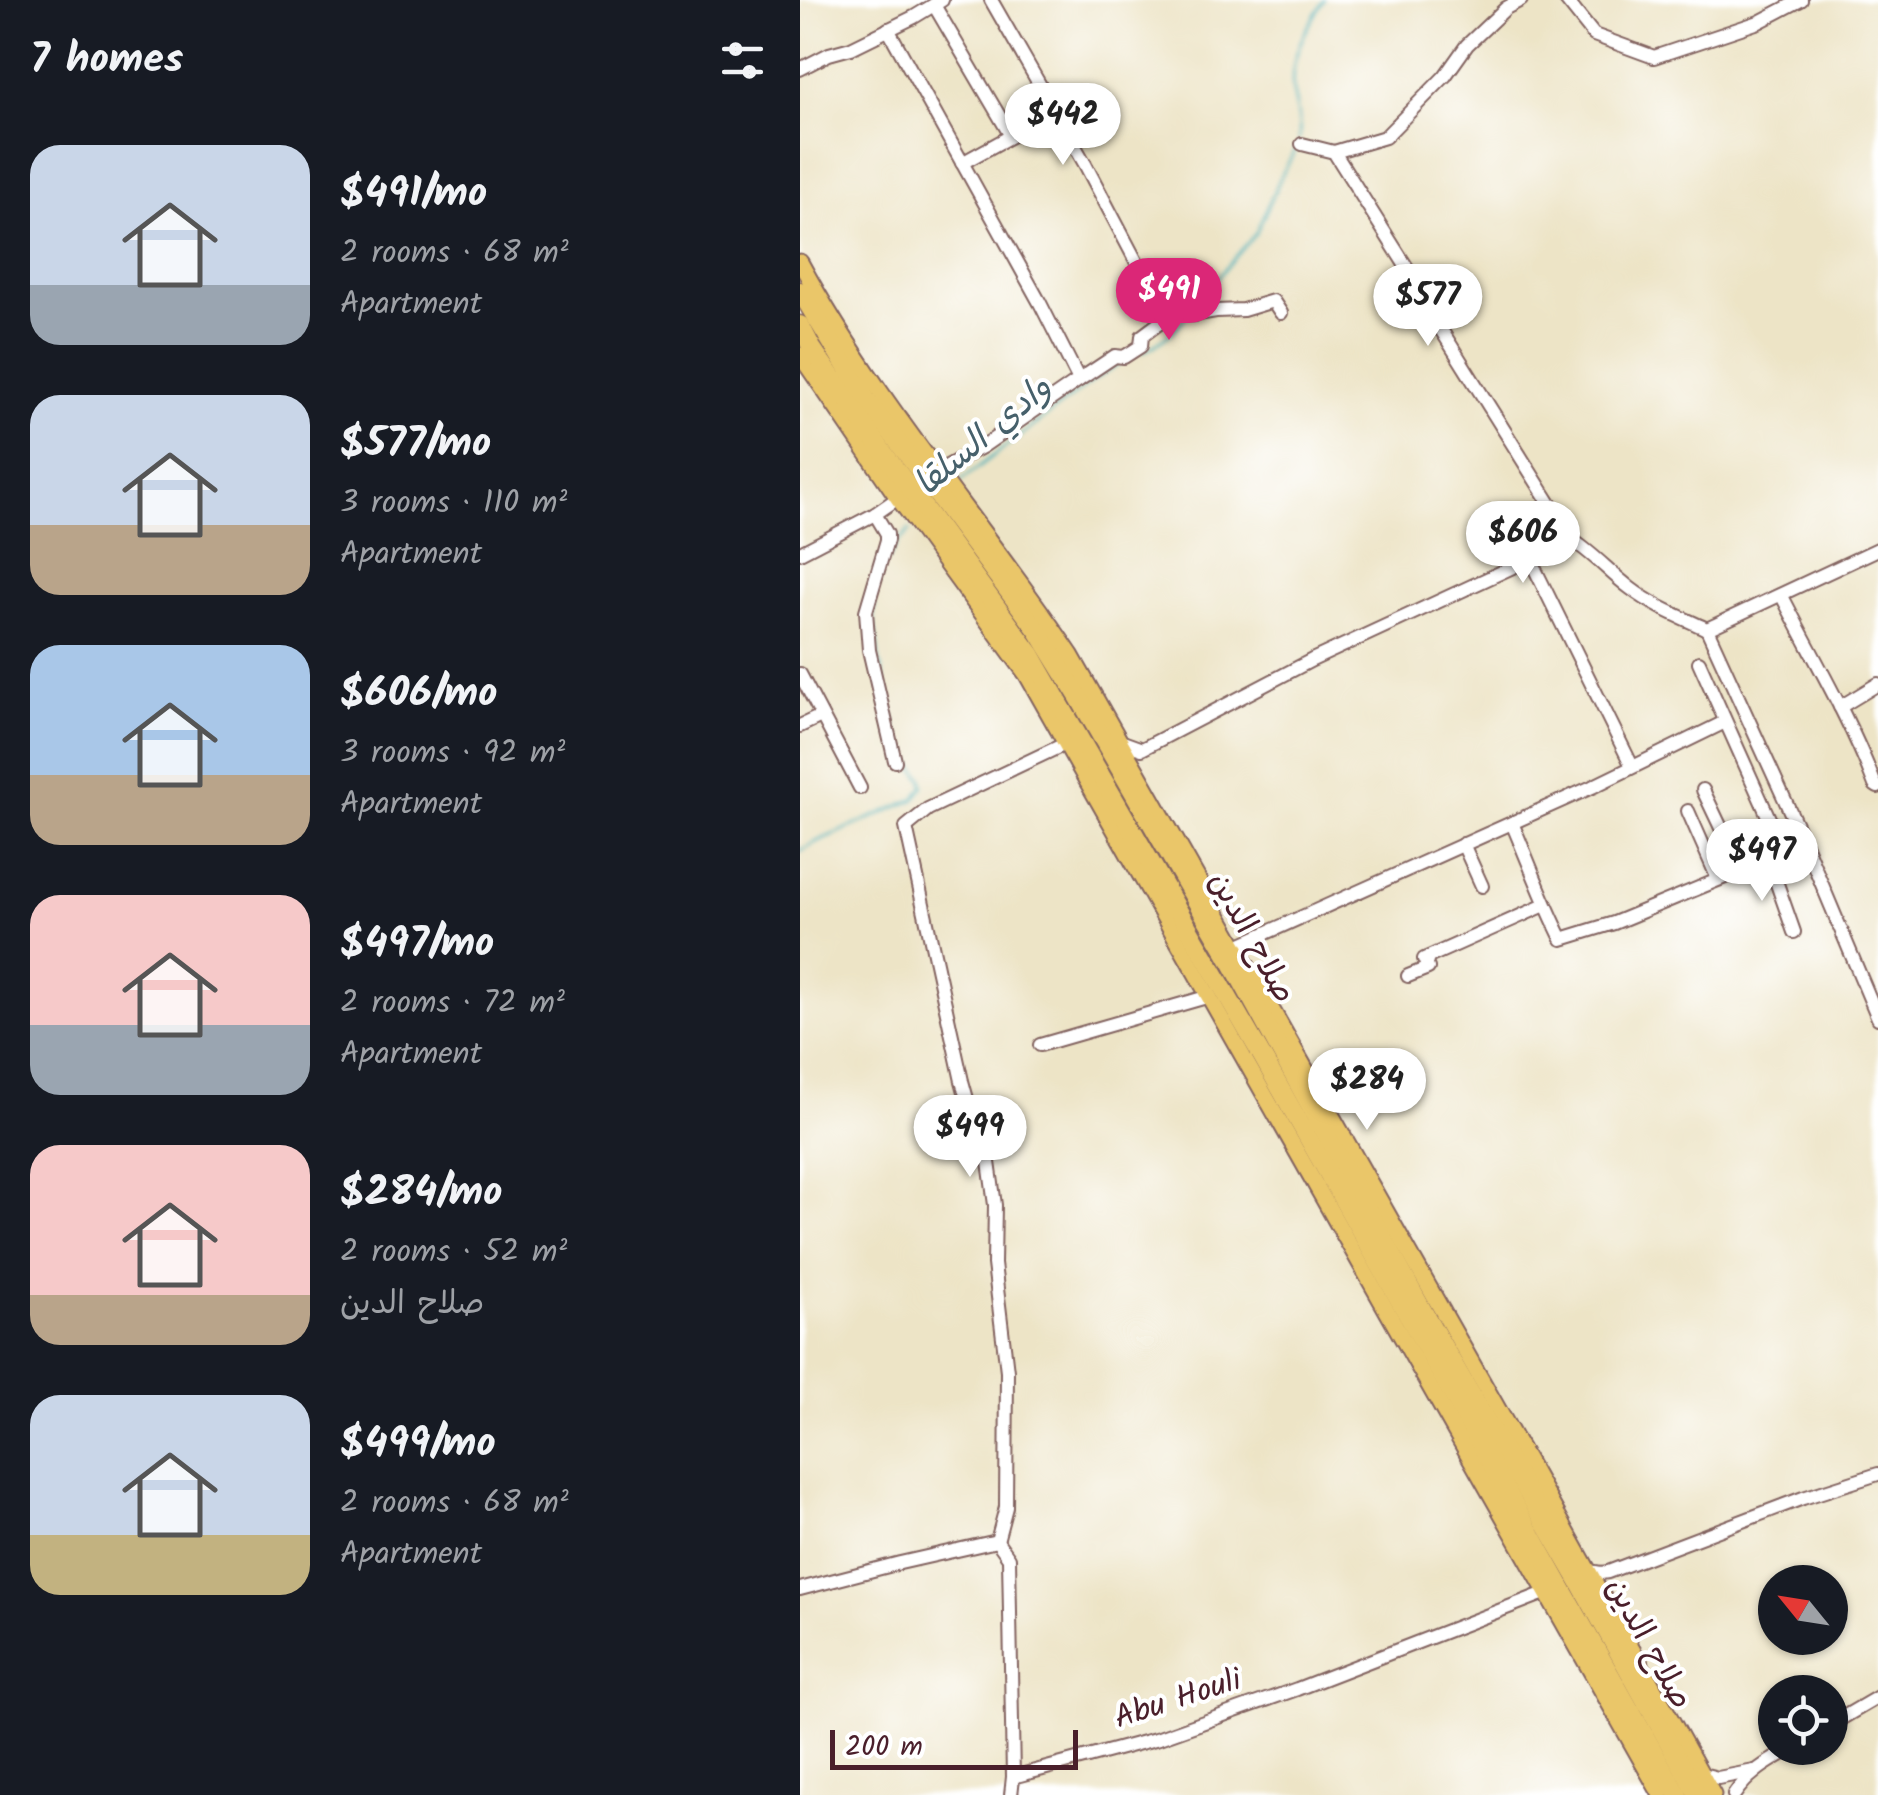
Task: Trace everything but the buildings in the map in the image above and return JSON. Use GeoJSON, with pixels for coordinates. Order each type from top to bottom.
{"type":"FeatureCollection","features":[{"type":"Feature","properties":{"kind":"highway","name":"صلاح الدين"},"geometry":{"type":"LineString","coordinates":[[800,292],[858,402]]}},
{"type":"Feature","properties":{"kind":"highway","name":"صلاح الدين"},"geometry":{"type":"LineString","coordinates":[[800,325],[858,402],[914,488],[1038,631],[1078,696],[1228,954],[1678,1795]]}},
{"type":"Feature","properties":{"kind":"highway","name":"صلاح الدين"},"geometry":{"type":"LineString","coordinates":[[943,518],[1031,654],[1351,1215],[1580,1583],[1698,1795]]}},
{"type":"Feature","properties":{"kind":"highway"},"geometry":{"type":"LineString","coordinates":[[1351,1215],[1370,1215]]}},
{"type":"Feature","properties":{"kind":"main road"},"geometry":{"type":"LineString","coordinates":[[800,262],[850,348],[914,488]]}},
{"type":"Feature","properties":{"kind":"main road"},"geometry":{"type":"LineString","coordinates":[[800,355],[914,488],[1071,655],[1714,1795]]}},
{"type":"Feature","properties":{"kind":"main road"},"geometry":{"type":"LineString","coordinates":[[943,518],[1014,654],[1662,1795]]}},
{"type":"Feature","properties":{"kind":"street"},"geometry":{"type":"LineString","coordinates":[[991,0],[1086,164],[1166,318]]}},
{"type":"Feature","properties":{"kind":"street"},"geometry":{"type":"LineString","coordinates":[[1302,144],[1334,152],[1385,137],[1444,76],[1467,44],[1506,8],[1522,0]]}},
{"type":"Feature","properties":{"kind":"street"},"geometry":{"type":"LineString","coordinates":[[1566,0],[1594,34],[1654,57],[1759,22],[1801,0]]}},
{"type":"Feature","properties":{"kind":"street"},"geometry":{"type":"LineString","coordinates":[[800,69],[851,48],[938,2],[1011,136],[962,163]]}},
{"type":"Feature","properties":{"kind":"street"},"geometry":{"type":"LineString","coordinates":[[888,30],[1040,303],[1078,380]]}},
{"type":"Feature","properties":{"kind":"street"},"geometry":{"type":"LineString","coordinates":[[1334,152],[1569,538],[1632,590],[1708,629],[1877,1010]]}},
{"type":"Feature","properties":{"kind":"street"},"geometry":{"type":"LineString","coordinates":[[800,553],[875,514],[982,448],[1115,356],[1124,356],[1141,346],[1142,336],[1166,318],[1180,312],[1192,315],[1243,310],[1274,300],[1281,313]]}},
{"type":"Feature","properties":{"kind":"street"},"geometry":{"type":"LineString","coordinates":[[875,514],[888,540],[866,611],[869,650],[895,760]]}},
{"type":"Feature","properties":{"kind":"street"},"geometry":{"type":"LineString","coordinates":[[1140,776],[1142,749],[1312,660],[1569,538]]}},
{"type":"Feature","properties":{"kind":"street"},"geometry":{"type":"LineString","coordinates":[[1708,629],[1878,549]]}},
{"type":"Feature","properties":{"kind":"street"},"geometry":{"type":"LineString","coordinates":[[1530,559],[1632,766]]}},
{"type":"Feature","properties":{"kind":"street"},"geometry":{"type":"LineString","coordinates":[[1782,596],[1850,724],[1878,787]]}},
{"type":"Feature","properties":{"kind":"street"},"geometry":{"type":"LineString","coordinates":[[1700,662],[1785,854]]}},
{"type":"Feature","properties":{"kind":"street"},"geometry":{"type":"LineString","coordinates":[[800,674],[860,788]]}},
{"type":"Feature","properties":{"kind":"street"},"geometry":{"type":"LineString","coordinates":[[1840,706],[1878,684]]}},
{"type":"Feature","properties":{"kind":"street"},"geometry":{"type":"LineString","coordinates":[[800,726],[821,716]]}},
{"type":"Feature","properties":{"kind":"street"},"geometry":{"type":"LineString","coordinates":[[1236,946],[1512,823],[1725,722]]}},
{"type":"Feature","properties":{"kind":"street"},"geometry":{"type":"LineString","coordinates":[[1120,740],[1142,749]]}},
{"type":"Feature","properties":{"kind":"street"},"geometry":{"type":"LineString","coordinates":[[997,1541],[1006,1507],[1008,1371],[994,1264],[995,1206],[989,1162],[962,1082],[906,827],[928,809],[1067,743]]}},
{"type":"Feature","properties":{"kind":"street"},"geometry":{"type":"LineString","coordinates":[[1702,790],[1741,870]]}},
{"type":"Feature","properties":{"kind":"street"},"geometry":{"type":"LineString","coordinates":[[1688,811],[1718,878]]}},
{"type":"Feature","properties":{"kind":"street"},"geometry":{"type":"LineString","coordinates":[[1512,823],[1562,940],[1614,923],[1805,844]]}},
{"type":"Feature","properties":{"kind":"street"},"geometry":{"type":"LineString","coordinates":[[1464,844],[1482,886]]}},
{"type":"Feature","properties":{"kind":"street"},"geometry":{"type":"LineString","coordinates":[[1769,861],[1794,932]]}},
{"type":"Feature","properties":{"kind":"street"},"geometry":{"type":"LineString","coordinates":[[1408,976],[1428,968],[1424,958],[1545,905]]}},
{"type":"Feature","properties":{"kind":"street"},"geometry":{"type":"LineString","coordinates":[[1040,1045],[1210,996]]}},
{"type":"Feature","properties":{"kind":"street"},"geometry":{"type":"LineString","coordinates":[[1589,1571],[1614,1570],[1803,1498],[1878,1474]]}},
{"type":"Feature","properties":{"kind":"street"},"geometry":{"type":"LineString","coordinates":[[800,1589],[997,1541]]}},
{"type":"Feature","properties":{"kind":"street"},"geometry":{"type":"LineString","coordinates":[[997,1541],[1009,1558],[1011,1795]]}},
{"type":"Feature","properties":{"kind":"street"},"geometry":{"type":"LineString","coordinates":[[1602,1596],[1614,1570]]}},
{"type":"Feature","properties":{"kind":"street","name":"Abu Houli"},"geometry":{"type":"LineString","coordinates":[[1013,1777],[1174,1733],[1546,1593]]}},
{"type":"Feature","properties":{"kind":"street"},"geometry":{"type":"LineString","coordinates":[[1848,1714],[1878,1697]]}},
{"type":"Feature","properties":{"kind":"street"},"geometry":{"type":"LineString","coordinates":[[1734,1795],[1764,1765]]}},
{"type":"Feature","properties":{"kind":"street"},"geometry":{"type":"LineString","coordinates":[[1702,1774],[1718,1778],[1756,1770]]}},
{"type":"Feature","properties":{"kind":"waterway","name":"وادي السلقا"},"geometry":{"type":"LineString","coordinates":[[1299,139],[1293,67],[1305,32],[1324,0]]}},
{"type":"Feature","properties":{"kind":"waterway","name":"وادي السلقا"},"geometry":{"type":"LineString","coordinates":[[1190,310],[1256,233],[1297,147]]}},
{"type":"Feature","properties":{"kind":"waterway","name":"وادي السلقا"},"geometry":{"type":"LineString","coordinates":[[1142,352],[1166,337],[1185,317]]}},
{"type":"Feature","properties":{"kind":"waterway","name":"وادي السلقا"},"geometry":{"type":"LineString","coordinates":[[955,485],[1121,363]]}},
{"type":"Feature","properties":{"kind":"waterway","name":"وادي السلقا"},"geometry":{"type":"LineString","coordinates":[[888,559],[910,530]]}},
{"type":"Feature","properties":{"kind":"waterway","name":"وادي السلقا"},"geometry":{"type":"LineString","coordinates":[[800,851],[915,799],[924,786],[900,748],[879,660],[875,605]]}}]}
